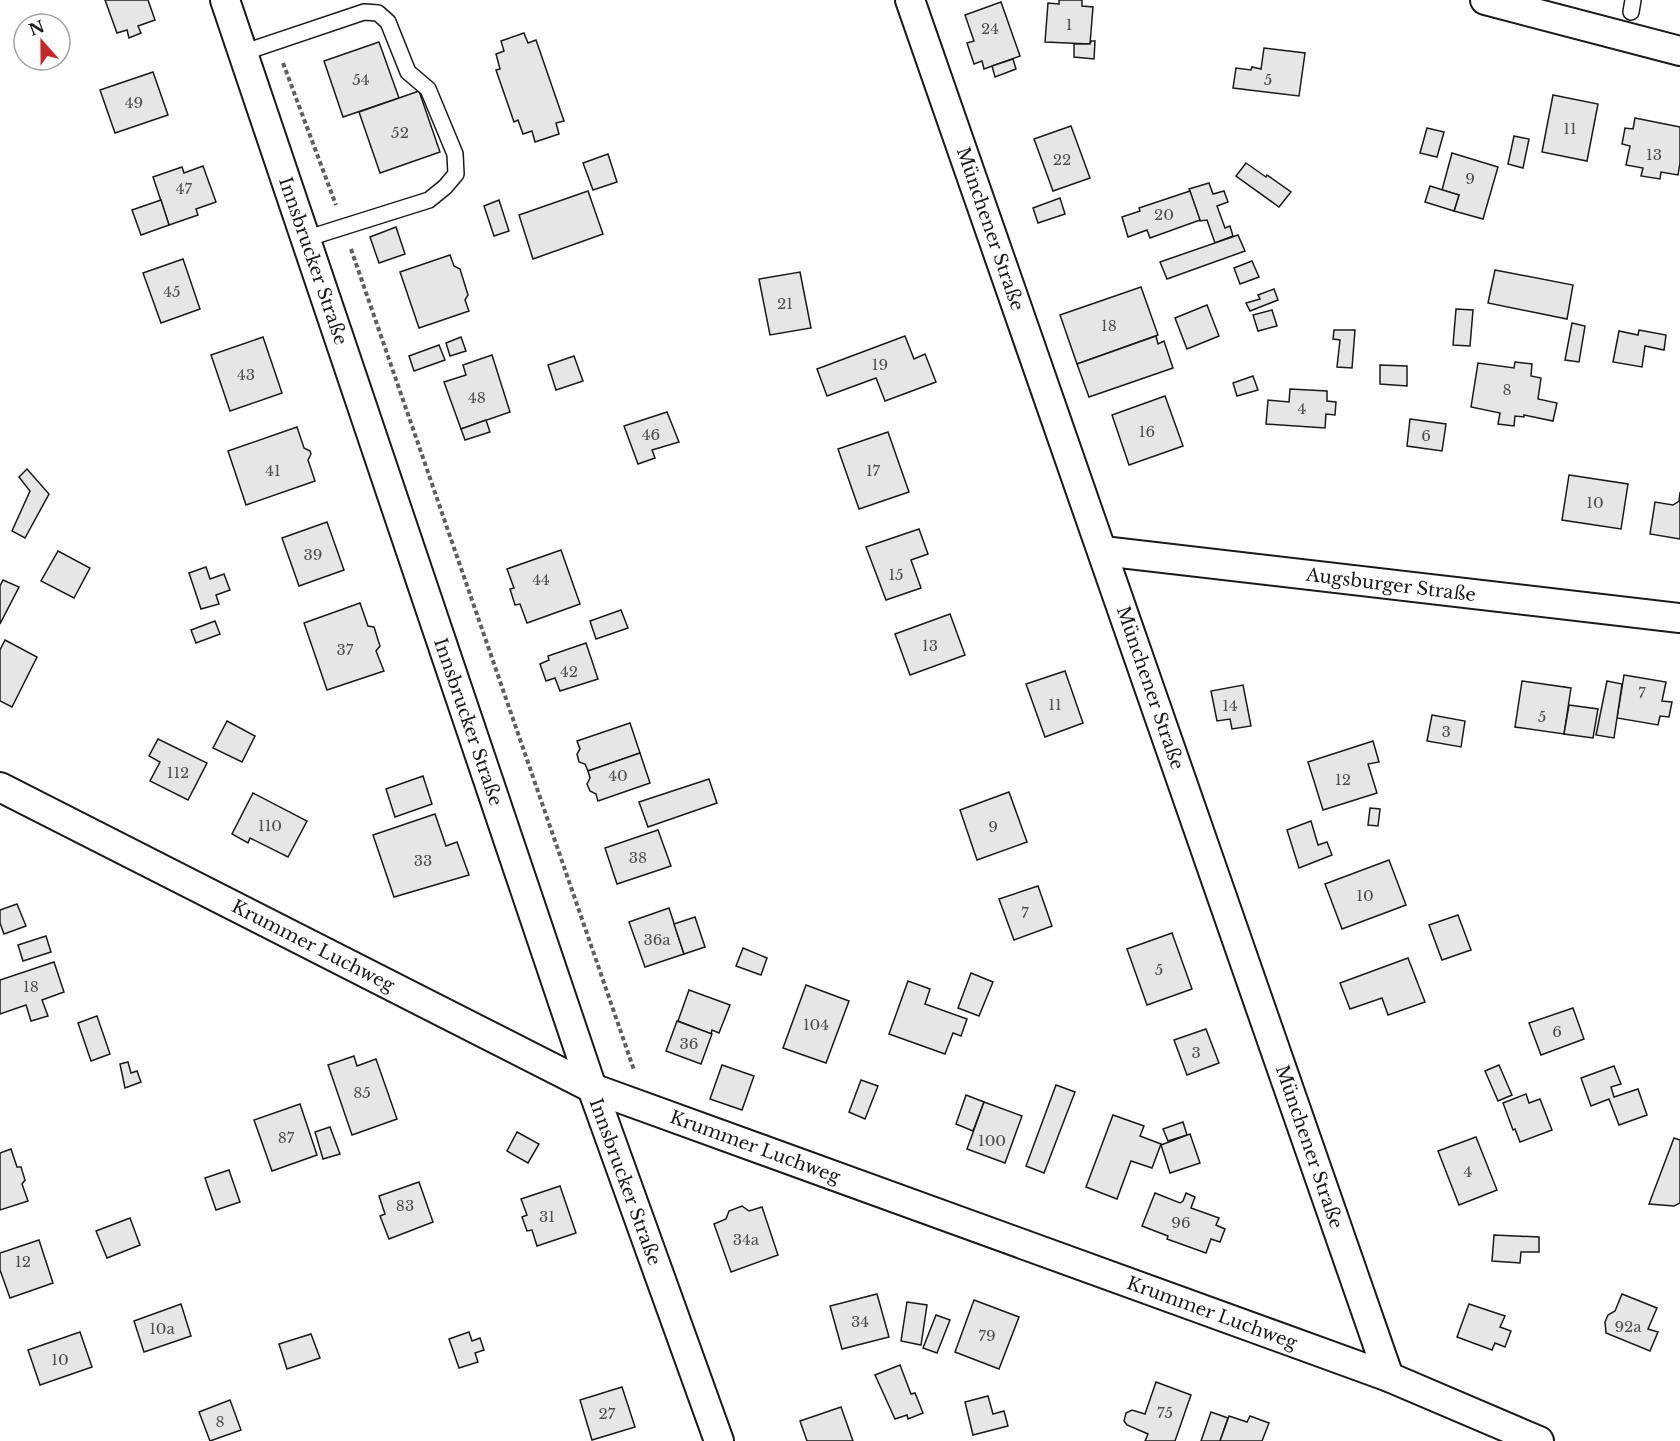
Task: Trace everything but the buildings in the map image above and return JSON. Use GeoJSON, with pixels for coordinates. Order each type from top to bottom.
{"type":"FeatureCollection","features":[{"type":"Feature","properties":{"kind":"street","name":"Innsbrucker Straße"},"geometry":{"type":"LineString","coordinates":[[225,0],[592,1089],[719,1441]]}},
{"type":"Feature","properties":{"kind":"street","name":"Münchener Straße"},"geometry":{"type":"LineString","coordinates":[[910,0],[1389,1377]]}},
{"type":"Feature","properties":{"kind":"street"},"geometry":{"type":"LineString","coordinates":[[1485,0],[1680,51]]}},
{"type":"Feature","properties":{"kind":"street","name":"Augsburger Straße"},"geometry":{"type":"LineString","coordinates":[[1103,551],[1680,618]]}},
{"type":"Feature","properties":{"kind":"street","name":"Krummer Luchweg"},"geometry":{"type":"LineString","coordinates":[[0,787],[592,1089],[1389,1377],[1539,1441]]}},
{"type":"Feature","properties":{"kind":"lane"},"geometry":{"type":"LineString","coordinates":[[242,53],[364,12],[378,13],[388,22],[408,72],[428,88],[455,154],[456,174],[429,200],[305,239]]}},
{"type":"Feature","properties":{"kind":"path"},"geometry":{"type":"LineString","coordinates":[[275,42],[344,227],[646,1108]]}}]}
